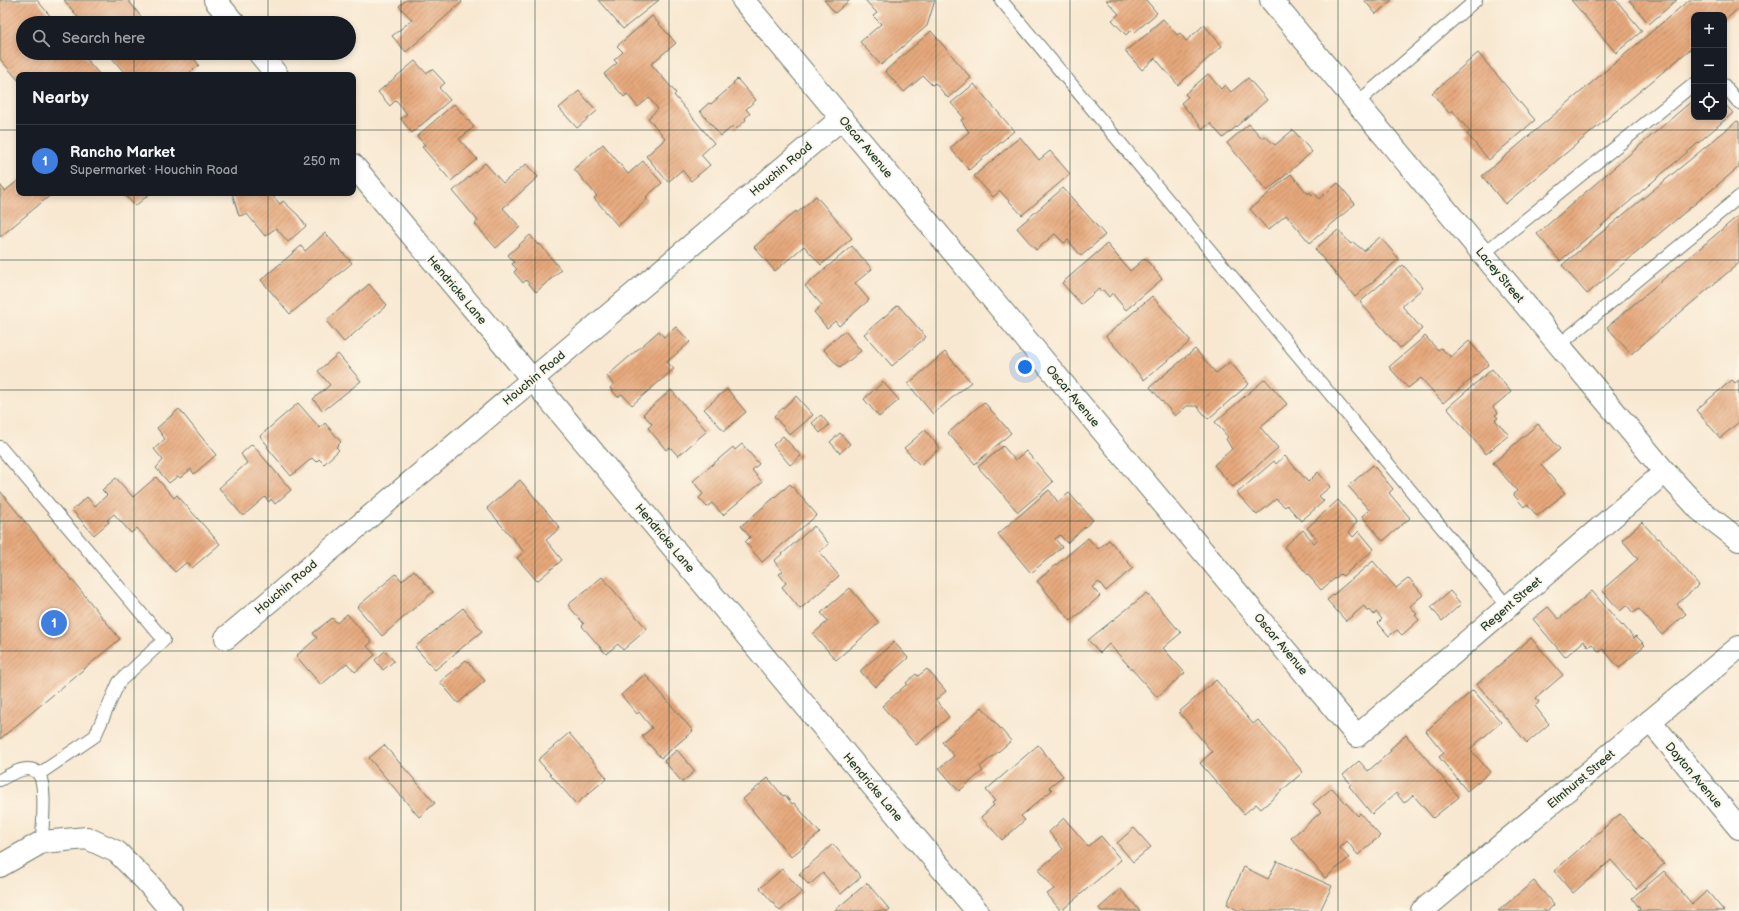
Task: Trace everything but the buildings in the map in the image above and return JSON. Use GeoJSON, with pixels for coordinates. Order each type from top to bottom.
{"type":"FeatureCollection","features":[{"type":"Feature","properties":{"kind":"street"},"geometry":{"type":"LineString","coordinates":[[215,0],[228,16]]}},
{"type":"Feature","properties":{"kind":"street","name":"Oscar Avenue"},"geometry":{"type":"LineString","coordinates":[[743,0],[1357,736]]}},
{"type":"Feature","properties":{"kind":"street","name":"Lacey Street"},"geometry":{"type":"LineString","coordinates":[[1271,0],[1665,472],[1700,510],[1739,540]]}},
{"type":"Feature","properties":{"kind":"street"},"geometry":{"type":"LineString","coordinates":[[265,60],[275,72]]}},
{"type":"Feature","properties":{"kind":"street","name":"Houchin Road"},"geometry":{"type":"LineString","coordinates":[[226,638],[842,118]]}},
{"type":"Feature","properties":{"kind":"street","name":"Hendricks Lane"},"geometry":{"type":"LineString","coordinates":[[356,169],[977,911]]}},
{"type":"Feature","properties":{"kind":"street","name":"Regent Street"},"geometry":{"type":"LineString","coordinates":[[1357,736],[1665,472]]}},
{"type":"Feature","properties":{"kind":"street","name":"Elmhurst Street"},"geometry":{"type":"LineString","coordinates":[[1422,911],[1739,647]]}},
{"type":"Feature","properties":{"kind":"street","name":"Dayton Avenue"},"geometry":{"type":"LineString","coordinates":[[1650,721],[1739,828]]}},
{"type":"Feature","properties":{"kind":"street"},"geometry":{"type":"LineString","coordinates":[[0,866],[42,842],[87,838],[117,852],[147,882],[171,911]]}},
{"type":"Feature","properties":{"kind":"lane"},"geometry":{"type":"LineString","coordinates":[[1001,0],[1508,607]]}},
{"type":"Feature","properties":{"kind":"lane"},"geometry":{"type":"LineString","coordinates":[[1357,103],[1476,0]]}},
{"type":"Feature","properties":{"kind":"lane"},"geometry":{"type":"LineString","coordinates":[[1483,254],[1691,86]]}},
{"type":"Feature","properties":{"kind":"lane"},"geometry":{"type":"LineString","coordinates":[[1727,89],[1739,103]]}},
{"type":"Feature","properties":{"kind":"lane"},"geometry":{"type":"LineString","coordinates":[[1559,345],[1739,197]]}},
{"type":"Feature","properties":{"kind":"lane"},"geometry":{"type":"LineString","coordinates":[[0,447],[164,640],[119,682],[95,736],[39,774]]}},
{"type":"Feature","properties":{"kind":"lane"},"geometry":{"type":"LineString","coordinates":[[0,780],[13,772],[24,770],[34,770],[39,774],[43,789],[42,842]]}},
{"type":"Feature","properties":{"kind":"place","name":"Rancho Market"},"geometry":{"type":"Point","coordinates":[54,623]}}]}
